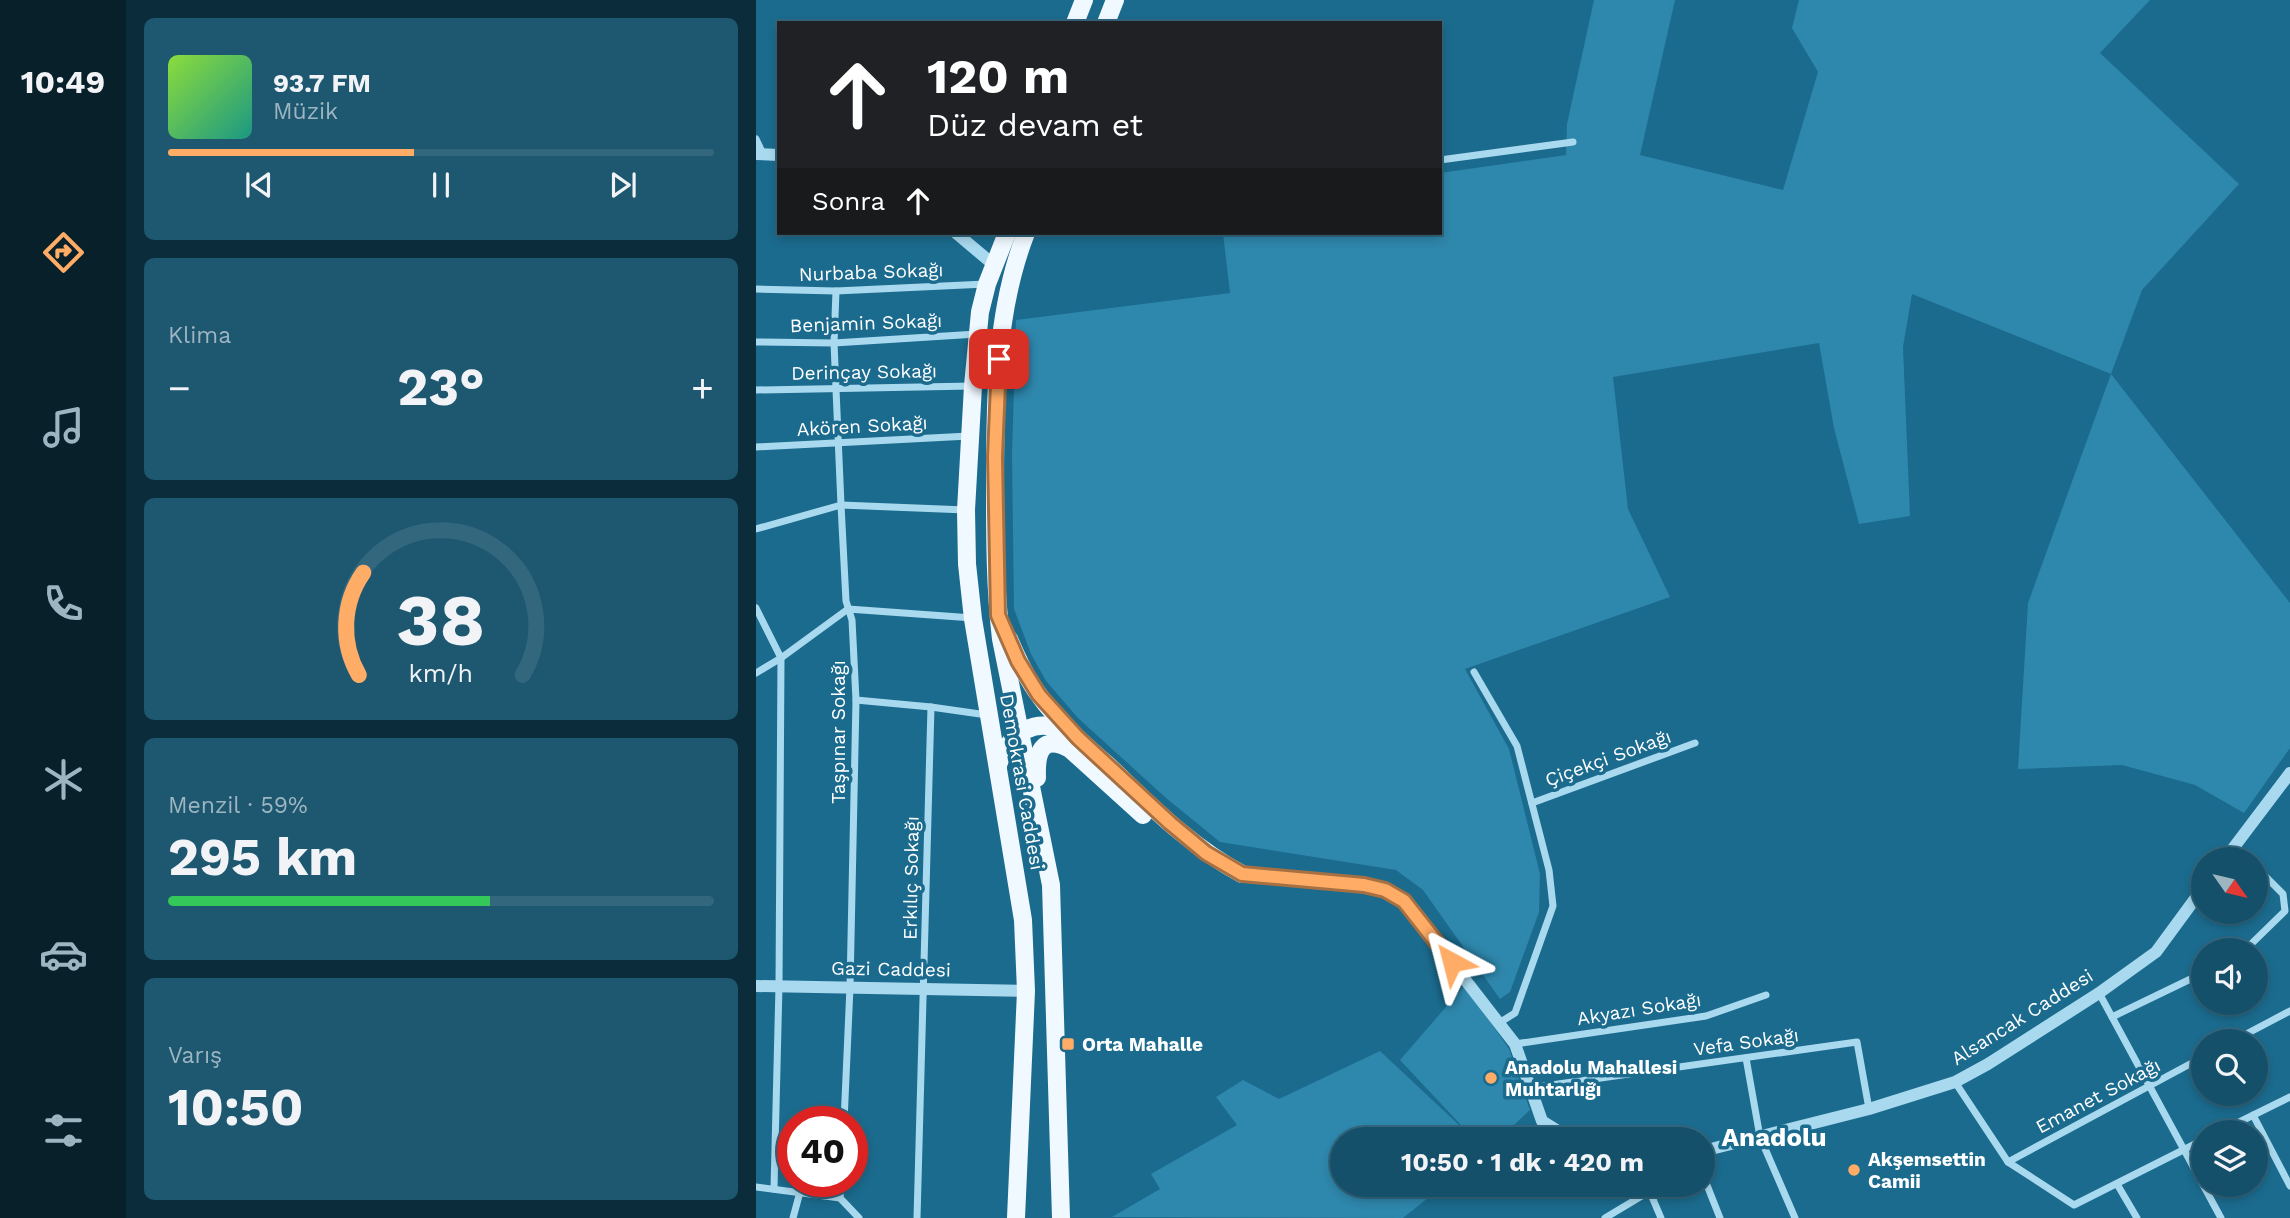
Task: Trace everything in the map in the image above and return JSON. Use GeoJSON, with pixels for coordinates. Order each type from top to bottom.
{"type":"FeatureCollection","features":[{"type":"Feature","properties":{"kind":"main road"},"geometry":{"type":"LineString","coordinates":[[1076,21],[1083,0]]}},
{"type":"Feature","properties":{"kind":"main road"},"geometry":{"type":"LineString","coordinates":[[1089,21],[1096,0]]}},
{"type":"Feature","properties":{"kind":"main road"},"geometry":{"type":"LineString","coordinates":[[1107,21],[1115,0]]}},
{"type":"Feature","properties":{"kind":"main road","name":"Demokrasi Caddesi"},"geometry":{"type":"LineString","coordinates":[[1006,235],[987,284],[980,312],[966,510],[967,564],[973,618],[1023,920],[1026,991],[1016,1218]]}},
{"type":"Feature","properties":{"kind":"main road","name":"Demokrasi Caddesi"},"geometry":{"type":"LineString","coordinates":[[1025,235],[1010,285],[997,386],[995,519],[998,615],[1051,885],[1061,1218]]}},
{"type":"Feature","properties":{"kind":"main road"},"geometry":{"type":"LineString","coordinates":[[998,615],[1022,668],[1039,695],[1078,738],[1184,835],[1206,853],[1242,874]]}},
{"type":"Feature","properties":{"kind":"main road"},"geometry":{"type":"LineString","coordinates":[[998,765],[1002,752],[1032,726],[1056,726],[1078,738]]}},
{"type":"Feature","properties":{"kind":"main road"},"geometry":{"type":"LineString","coordinates":[[1038,820],[1036,761],[1045,746],[1060,744],[1070,749],[1189,855],[1216,870],[1242,874]]}},
{"type":"Feature","properties":{"kind":"main road"},"geometry":{"type":"LineString","coordinates":[[1026,991],[1035,989],[1044,982],[1053,954]]}},
{"type":"Feature","properties":{"kind":"street"},"geometry":{"type":"LineString","coordinates":[[756,139],[760,155]]}},
{"type":"Feature","properties":{"kind":"street"},"geometry":{"type":"LineString","coordinates":[[1442,160],[1573,142]]}},
{"type":"Feature","properties":{"kind":"street"},"geometry":{"type":"LineString","coordinates":[[958,235],[994,265]]}},
{"type":"Feature","properties":{"kind":"street","name":"Nurbaba Sokağı"},"geometry":{"type":"LineString","coordinates":[[756,289],[836,291],[987,284]]}},
{"type":"Feature","properties":{"kind":"street","name":"Taşpınar Sokağı"},"geometry":{"type":"LineString","coordinates":[[836,291],[834,343],[841,505],[848,609],[852,620],[856,700],[845,1106]]}},
{"type":"Feature","properties":{"kind":"street","name":"Benjamin Sokağı"},"geometry":{"type":"LineString","coordinates":[[756,342],[834,343],[978,334]]}},
{"type":"Feature","properties":{"kind":"street","name":"Derinçay Sokağı"},"geometry":{"type":"LineString","coordinates":[[756,390],[973,386]]}},
{"type":"Feature","properties":{"kind":"street","name":"Akören Sokağı"},"geometry":{"type":"LineString","coordinates":[[756,447],[970,436]]}},
{"type":"Feature","properties":{"kind":"street"},"geometry":{"type":"LineString","coordinates":[[756,529],[841,505],[966,510]]}},
{"type":"Feature","properties":{"kind":"street"},"geometry":{"type":"LineString","coordinates":[[756,608],[782,658],[774,1189]]}},
{"type":"Feature","properties":{"kind":"street"},"geometry":{"type":"LineString","coordinates":[[756,673],[782,658],[848,609],[973,618]]}},
{"type":"Feature","properties":{"kind":"street"},"geometry":{"type":"LineString","coordinates":[[1474,672],[1517,746],[1549,870],[1553,906],[1515,1013],[1499,1023]]}},
{"type":"Feature","properties":{"kind":"street"},"geometry":{"type":"LineString","coordinates":[[856,700],[988,715]]}},
{"type":"Feature","properties":{"kind":"street","name":"Erkılıç Sokağı"},"geometry":{"type":"LineString","coordinates":[[917,1218],[931,707]]}},
{"type":"Feature","properties":{"kind":"street","name":"Çiçekçi Sokağı"},"geometry":{"type":"LineString","coordinates":[[1532,803],[1695,743]]}},
{"type":"Feature","properties":{"kind":"street"},"geometry":{"type":"LineString","coordinates":[[2235,846],[2290,773]]}},
{"type":"Feature","properties":{"kind":"street"},"geometry":{"type":"LineString","coordinates":[[1242,874],[1364,885],[1385,890],[1404,901],[1515,1044],[1542,1121],[1552,1127]]}},
{"type":"Feature","properties":{"kind":"street"},"geometry":{"type":"LineString","coordinates":[[2257,938],[2285,911],[2283,894],[2268,879]]}},
{"type":"Feature","properties":{"kind":"street","name":"Alsancak Caddesi"},"geometry":{"type":"LineString","coordinates":[[1715,1149],[1869,1109],[1955,1082],[2099,993],[2156,952],[2191,904]]}},
{"type":"Feature","properties":{"kind":"street"},"geometry":{"type":"LineString","coordinates":[[2112,1017],[2191,980]]}},
{"type":"Feature","properties":{"kind":"street","name":"Gazi Caddesi"},"geometry":{"type":"LineString","coordinates":[[756,986],[1026,991]]}},
{"type":"Feature","properties":{"kind":"street"},"geometry":{"type":"LineString","coordinates":[[2099,993],[2221,1218]]}},
{"type":"Feature","properties":{"kind":"street","name":"Akyazı Sokağı"},"geometry":{"type":"LineString","coordinates":[[1515,1044],[1706,1016],[1766,995]]}},
{"type":"Feature","properties":{"kind":"street"},"geometry":{"type":"LineString","coordinates":[[2256,1029],[2290,1011]]}},
{"type":"Feature","properties":{"kind":"street","name":"Vefa Sokağı"},"geometry":{"type":"LineString","coordinates":[[1530,1088],[1857,1042],[1869,1109]]}},
{"type":"Feature","properties":{"kind":"street"},"geometry":{"type":"LineString","coordinates":[[1746,1058],[1760,1137],[1795,1218]]}},
{"type":"Feature","properties":{"kind":"street","name":"Emanet Sokağı"},"geometry":{"type":"LineString","coordinates":[[2008,1163],[2191,1064]]}},
{"type":"Feature","properties":{"kind":"street"},"geometry":{"type":"LineString","coordinates":[[1955,1082],[2008,1163],[2074,1205],[2191,1146]]}},
{"type":"Feature","properties":{"kind":"street"},"geometry":{"type":"LineString","coordinates":[[2243,1120],[2290,1097]]}},
{"type":"Feature","properties":{"kind":"street"},"geometry":{"type":"LineString","coordinates":[[2253,1115],[2290,1186]]}},
{"type":"Feature","properties":{"kind":"street"},"geometry":{"type":"LineString","coordinates":[[2118,1184],[2137,1218]]}},
{"type":"Feature","properties":{"kind":"street"},"geometry":{"type":"LineString","coordinates":[[756,1187],[777,1189]]}},
{"type":"Feature","properties":{"kind":"street"},"geometry":{"type":"LineString","coordinates":[[793,1218],[799,1197]]}},
{"type":"Feature","properties":{"kind":"street"},"geometry":{"type":"LineString","coordinates":[[833,1197],[840,1198],[859,1218]]}},
{"type":"Feature","properties":{"kind":"street"},"geometry":{"type":"LineString","coordinates":[[1605,1218],[1635,1197]]}},
{"type":"Feature","properties":{"kind":"street"},"geometry":{"type":"LineString","coordinates":[[1652,1197],[1661,1218]]}},
{"type":"Feature","properties":{"kind":"street"},"geometry":{"type":"LineString","coordinates":[[1712,1197],[1720,1218]]}},
{"type":"Feature","properties":{"kind":"shaded area"},"geometry":{"type":"Polygon","coordinates":[[[1594,0],[1675,0],[1640,155],[1783,190],[1818,72],[1792,28],[1799,0],[2150,0],[2100,53],[2239,184],[2142,290],[2111,374],[1912,294],[1903,347],[1910,516],[1859,524],[1834,428],[1819,343],[1613,377],[1628,509],[1670,597],[1465,669],[1509,749],[1540,874],[1539,912],[1510,992],[1500,999],[1423,890],[1396,870],[1220,842],[1166,798],[1078,718],[1046,681],[1031,654],[1014,609],[1012,455],[1016,320],[1230,293],[1223,235],[1442,235],[1442,173],[1566,155],[1567,124],[1594,0]]]}},
{"type":"Feature","properties":{"kind":"shaded area"},"geometry":{"type":"Polygon","coordinates":[[[2111,374],[2290,603],[2290,748],[2244,813],[2195,785],[2122,765],[2018,769],[2028,603],[2111,374]]]}},
{"type":"Feature","properties":{"kind":"shaded area"},"geometry":{"type":"Polygon","coordinates":[[[1465,985],[1509,1049],[1530,1110],[1512,1127],[1463,1127],[1400,1060],[1465,985]]]}},
{"type":"Feature","properties":{"kind":"shaded area"},"geometry":{"type":"Polygon","coordinates":[[[1380,1051],[1461,1127],[1330,1127],[1330,1197],[1429,1197],[1403,1218],[1112,1217],[1160,1189],[1151,1174],[1237,1125],[1216,1097],[1243,1080],[1279,1099],[1380,1051]]]}},
{"type":"Feature","properties":{"kind":"place","name":"Orta Mahalle"},"geometry":{"type":"Point","coordinates":[1068,1044]}},
{"type":"Feature","properties":{"kind":"place","name":"Anadolu Mahallesi Muhtarlığı"},"geometry":{"type":"Point","coordinates":[1491,1078]}},
{"type":"Feature","properties":{"kind":"place","name":"Akşemsettin Camii"},"geometry":{"type":"Point","coordinates":[1854,1170]}},
{"type":"Feature","properties":{"kind":"district","name":"Anadolu"},"geometry":{"type":"Point","coordinates":[1774,1137]}},
{"type":"Feature","properties":{"kind":"route"},"geometry":{"type":"LineString","coordinates":[[999,359],[995,457],[998,615],[1018,661],[1039,695],[1078,738],[1206,853],[1242,874],[1364,885],[1385,890],[1404,901],[1452,962]]}}]}
